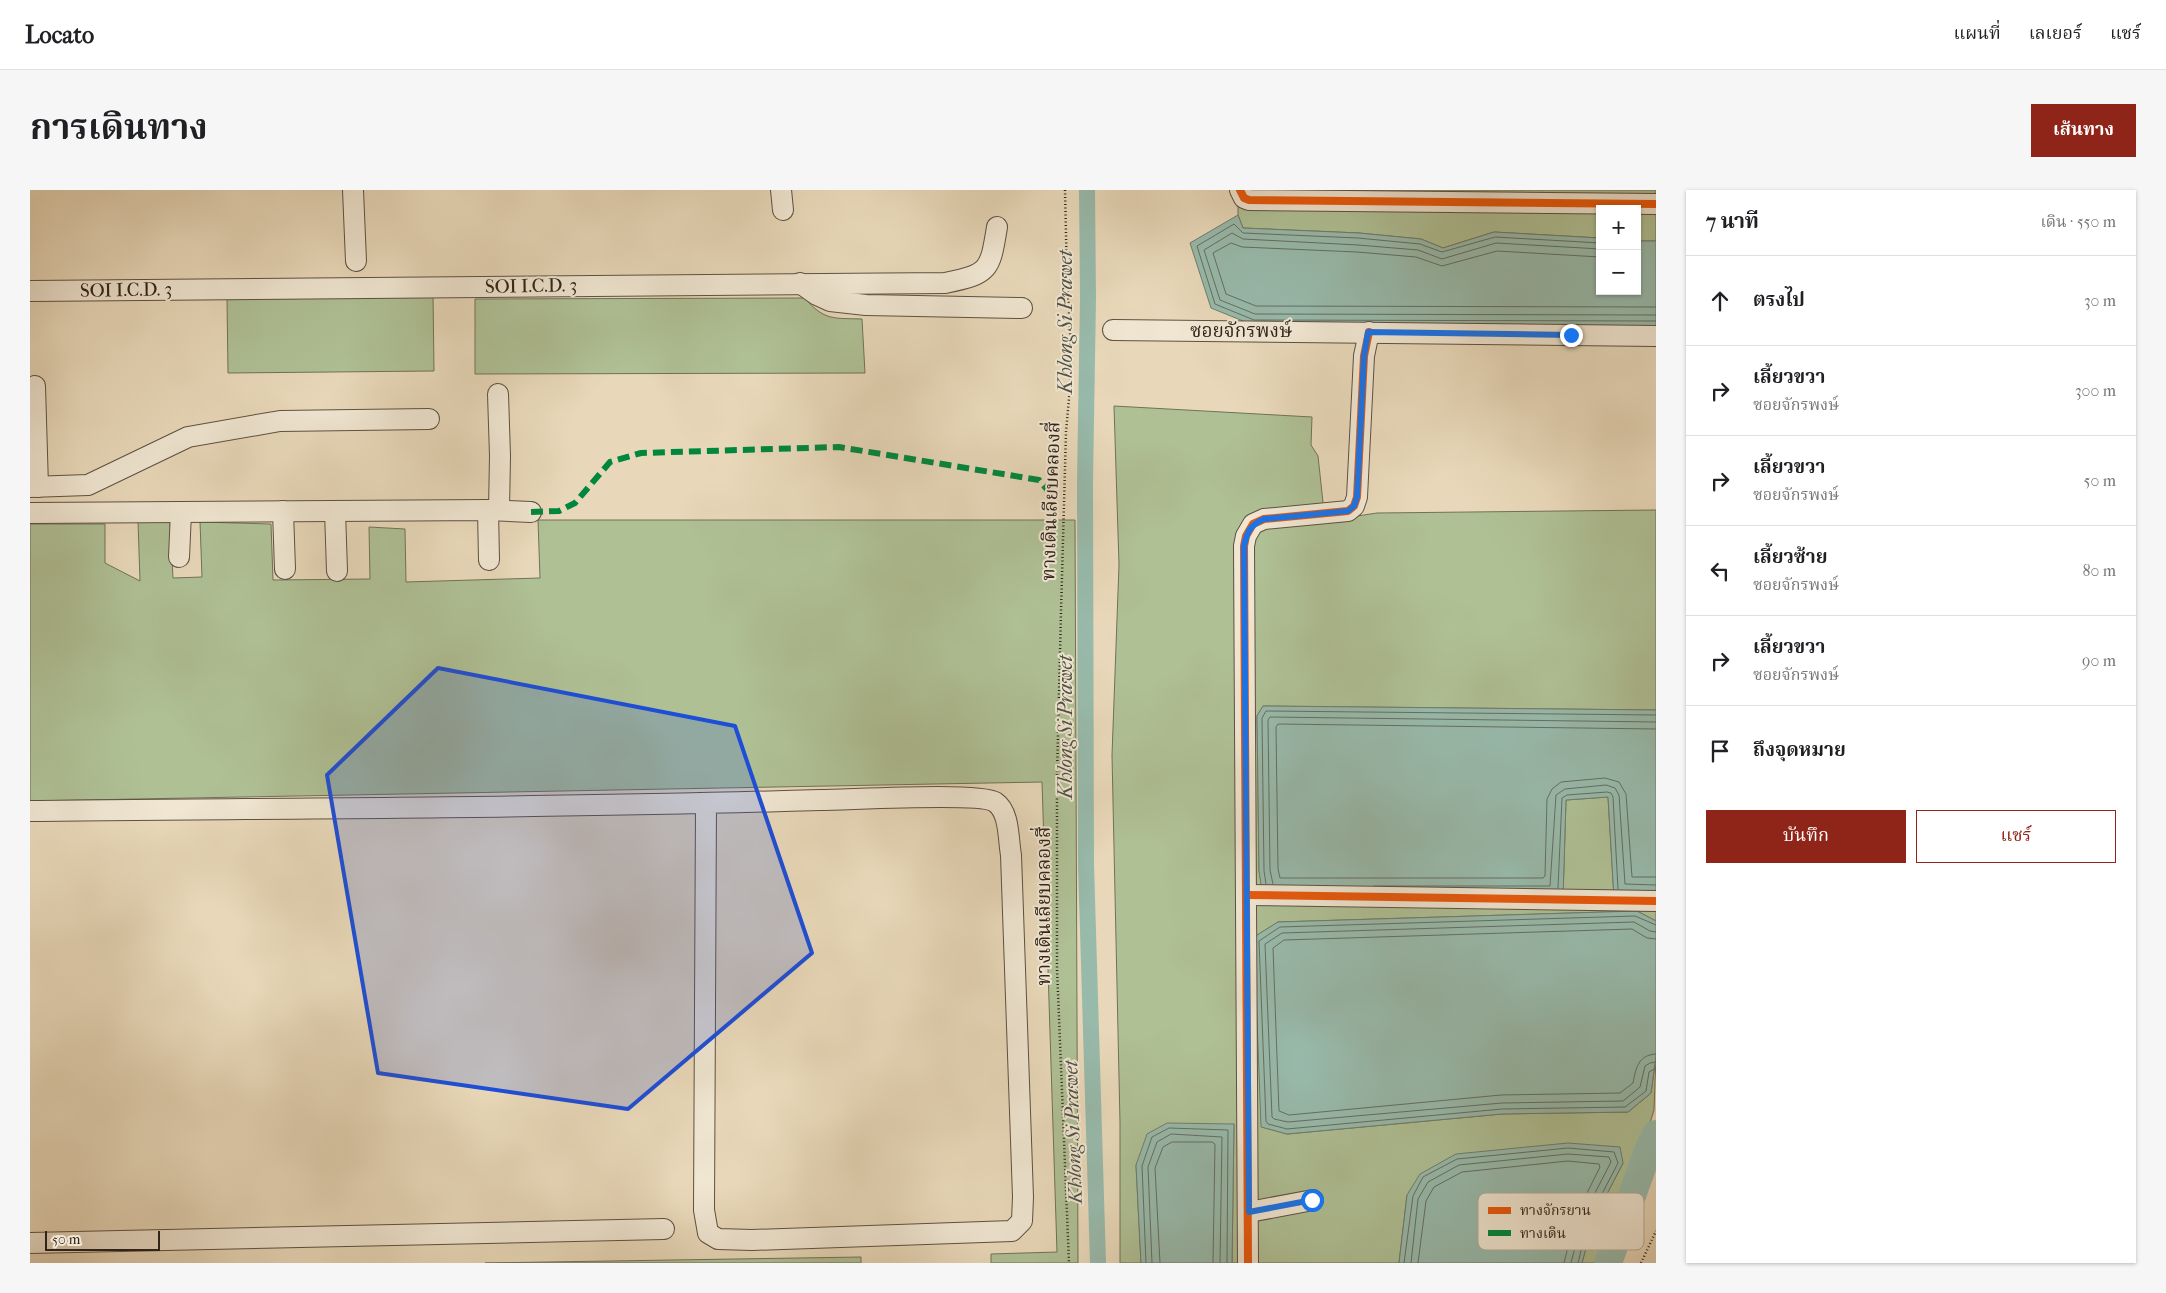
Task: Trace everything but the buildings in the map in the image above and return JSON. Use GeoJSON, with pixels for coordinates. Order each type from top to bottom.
{"type":"FeatureCollection","features":[{"type":"Feature","properties":{"kind":"street"},"geometry":{"type":"LineString","coordinates":[[353,190],[356,261]]}},
{"type":"Feature","properties":{"kind":"street"},"geometry":{"type":"LineString","coordinates":[[1240,190],[1244,198],[1249,200],[1656,204]]}},
{"type":"Feature","properties":{"kind":"street","name":"SOI I.C.D. 3"},"geometry":{"type":"LineString","coordinates":[[30,291],[944,283],[974,277],[983,271],[991,260],[997,227]]}},
{"type":"Feature","properties":{"kind":"street"},"geometry":{"type":"LineString","coordinates":[[800,283],[817,295],[830,301],[866,305],[1022,308]]}},
{"type":"Feature","properties":{"kind":"street","name":"ซอยจักรพงษ์"},"geometry":{"type":"LineString","coordinates":[[1113,330],[1656,336]]}},
{"type":"Feature","properties":{"kind":"street"},"geometry":{"type":"LineString","coordinates":[[1248,1263],[1245,541],[1253,524],[1264,519],[1348,511],[1354,506],[1357,497],[1364,356],[1368,332]]}},
{"type":"Feature","properties":{"kind":"street"},"geometry":{"type":"LineString","coordinates":[[35,386],[34,487],[88,485],[188,437],[280,421],[429,419]]}},
{"type":"Feature","properties":{"kind":"street"},"geometry":{"type":"LineString","coordinates":[[489,560],[500,456],[498,394]]}},
{"type":"Feature","properties":{"kind":"street"},"geometry":{"type":"LineString","coordinates":[[30,513],[493,510],[531,512]]}},
{"type":"Feature","properties":{"kind":"street"},"geometry":{"type":"LineString","coordinates":[[283,511],[285,568]]}},
{"type":"Feature","properties":{"kind":"street"},"geometry":{"type":"LineString","coordinates":[[335,511],[337,571]]}},
{"type":"Feature","properties":{"kind":"street"},"geometry":{"type":"LineString","coordinates":[[179,557],[181,512]]}},
{"type":"Feature","properties":{"kind":"street"},"geometry":{"type":"LineString","coordinates":[[30,811],[706,804],[918,798],[979,798],[995,802],[1005,815],[1011,855],[1023,1197],[1022,1221],[1012,1231],[752,1240],[718,1239],[708,1233],[704,1210],[706,804]]}},
{"type":"Feature","properties":{"kind":"street"},"geometry":{"type":"LineString","coordinates":[[1247,895],[1656,901]]}},
{"type":"Feature","properties":{"kind":"street"},"geometry":{"type":"LineString","coordinates":[[1249,1212],[1312,1200]]}},
{"type":"Feature","properties":{"kind":"street"},"geometry":{"type":"LineString","coordinates":[[30,1243],[664,1229]]}},
{"type":"Feature","properties":{"kind":"path"},"geometry":{"type":"LineString","coordinates":[[1641,1263],[1656,1231]]}},
{"type":"Feature","properties":{"kind":"highlighted area"},"geometry":{"type":"Polygon","coordinates":[[[438,668],[735,726],[812,953],[628,1109],[378,1073],[327,775],[438,668]]]}},
{"type":"Feature","properties":{"kind":"shaded area"},"geometry":{"type":"Polygon","coordinates":[[[1238,190],[1656,190],[1656,241],[1641,241],[1641,205],[1596,205],[1596,238],[1494,232],[1443,248],[1421,239],[1359,233],[1243,228],[1238,215],[1238,190]]]}},
{"type":"Feature","properties":{"kind":"shaded area"},"geometry":{"type":"Polygon","coordinates":[[[433,295],[434,371],[228,373],[227,298],[433,295]]]}},
{"type":"Feature","properties":{"kind":"shaded area"},"geometry":{"type":"Polygon","coordinates":[[[805,298],[818,311],[830,317],[862,319],[865,373],[475,374],[475,299],[805,298]]]}},
{"type":"Feature","properties":{"kind":"shaded area"},"geometry":{"type":"Polygon","coordinates":[[[1114,406],[1312,417],[1311,445],[1318,456],[1325,521],[1377,513],[1656,510],[1656,710],[1263,706],[1257,716],[1259,871],[1264,897],[1563,897],[1566,800],[1608,797],[1614,897],[1656,896],[1656,921],[1637,911],[1278,922],[1254,937],[1262,1127],[1287,1134],[1502,1114],[1628,1112],[1651,1093],[1656,1056],[1654,1110],[1629,1193],[1607,1193],[1623,1163],[1407,1195],[1399,1263],[1232,1263],[1234,1124],[1136,1165],[1141,1263],[1120,1263],[1120,1123],[1112,755],[1119,565],[1114,406]]]}},
{"type":"Feature","properties":{"kind":"shaded area"},"geometry":{"type":"Polygon","coordinates":[[[538,520],[1075,520],[1078,1263],[991,1263],[991,1254],[1057,1252],[1042,782],[30,801],[30,524],[105,524],[105,563],[140,581],[138,521],[170,521],[173,578],[202,577],[200,522],[271,524],[273,580],[370,579],[369,527],[405,529],[406,582],[540,578],[538,520]]]}},
{"type":"Feature","properties":{"kind":"shaded area"},"geometry":{"type":"Polygon","coordinates":[[[1585,1250],[1611,1250],[1607,1263],[1582,1263],[1585,1250]]]}},
{"type":"Feature","properties":{"kind":"shaded area"},"geometry":{"type":"Polygon","coordinates":[[[861,1257],[861,1263],[485,1263],[861,1257]]]}},
{"type":"Feature","properties":{"kind":"water"},"geometry":{"type":"Polygon","coordinates":[[[1238,215],[1243,228],[1359,233],[1421,239],[1443,248],[1494,232],[1596,238],[1596,295],[1641,295],[1641,241],[1656,241],[1656,326],[1253,325],[1211,308],[1190,243],[1238,215]]]}},
{"type":"Feature","properties":{"kind":"water"},"geometry":{"type":"Polygon","coordinates":[[[1263,706],[1656,710],[1656,896],[1614,898],[1608,797],[1566,800],[1563,898],[1263,897],[1259,871],[1257,716],[1263,706]]]}},
{"type":"Feature","properties":{"kind":"water"},"geometry":{"type":"Polygon","coordinates":[[[1637,911],[1656,921],[1656,1056],[1651,1093],[1628,1112],[1502,1114],[1287,1134],[1261,1127],[1254,937],[1278,922],[1637,911]]]}},
{"type":"Feature","properties":{"kind":"water"},"geometry":{"type":"Polygon","coordinates":[[[1167,1123],[1234,1124],[1232,1263],[1141,1263],[1136,1165],[1147,1134],[1167,1123]]]}},
{"type":"Feature","properties":{"kind":"water"},"geometry":{"type":"Polygon","coordinates":[[[1568,1143],[1620,1147],[1623,1163],[1607,1193],[1478,1193],[1478,1250],[1585,1250],[1582,1263],[1399,1263],[1407,1195],[1420,1174],[1456,1154],[1568,1143]]]}},
{"type":"Feature","properties":{"kind":"waterway","name":"Khlong Si Prawet"},"geometry":{"type":"LineString","coordinates":[[1087,190],[1088,298],[1085,481],[1086,865],[1098,1263]]}},
{"type":"Feature","properties":{"kind":"waterway"},"geometry":{"type":"LineString","coordinates":[[1633,1193],[1656,1134]]}},
{"type":"Feature","properties":{"kind":"waterway"},"geometry":{"type":"LineString","coordinates":[[1608,1263],[1613,1250]]}},
{"type":"Feature","properties":{"kind":"marked path"},"geometry":{"type":"LineString","coordinates":[[531,512],[559,511],[575,503],[610,462],[641,453],[839,447],[1039,480],[1055,499]]}},
{"type":"Feature","properties":{"kind":"cycle path"},"geometry":{"type":"LineString","coordinates":[[1240,190],[1244,198],[1249,200],[1656,204]]}},
{"type":"Feature","properties":{"kind":"cycle path"},"geometry":{"type":"LineString","coordinates":[[1248,1263],[1244,546],[1246,536],[1253,524],[1264,519],[1348,511],[1354,506],[1357,497],[1364,356],[1369,332]]}},
{"type":"Feature","properties":{"kind":"cycle path"},"geometry":{"type":"LineString","coordinates":[[1247,895],[1656,901]]}},
{"type":"Feature","properties":{"kind":"route"},"geometry":{"type":"LineString","coordinates":[[1312,1200],[1249,1212],[1244,546],[1246,536],[1253,524],[1264,519],[1348,511],[1354,506],[1357,497],[1364,356],[1368,332],[1571,335]]}}]}
